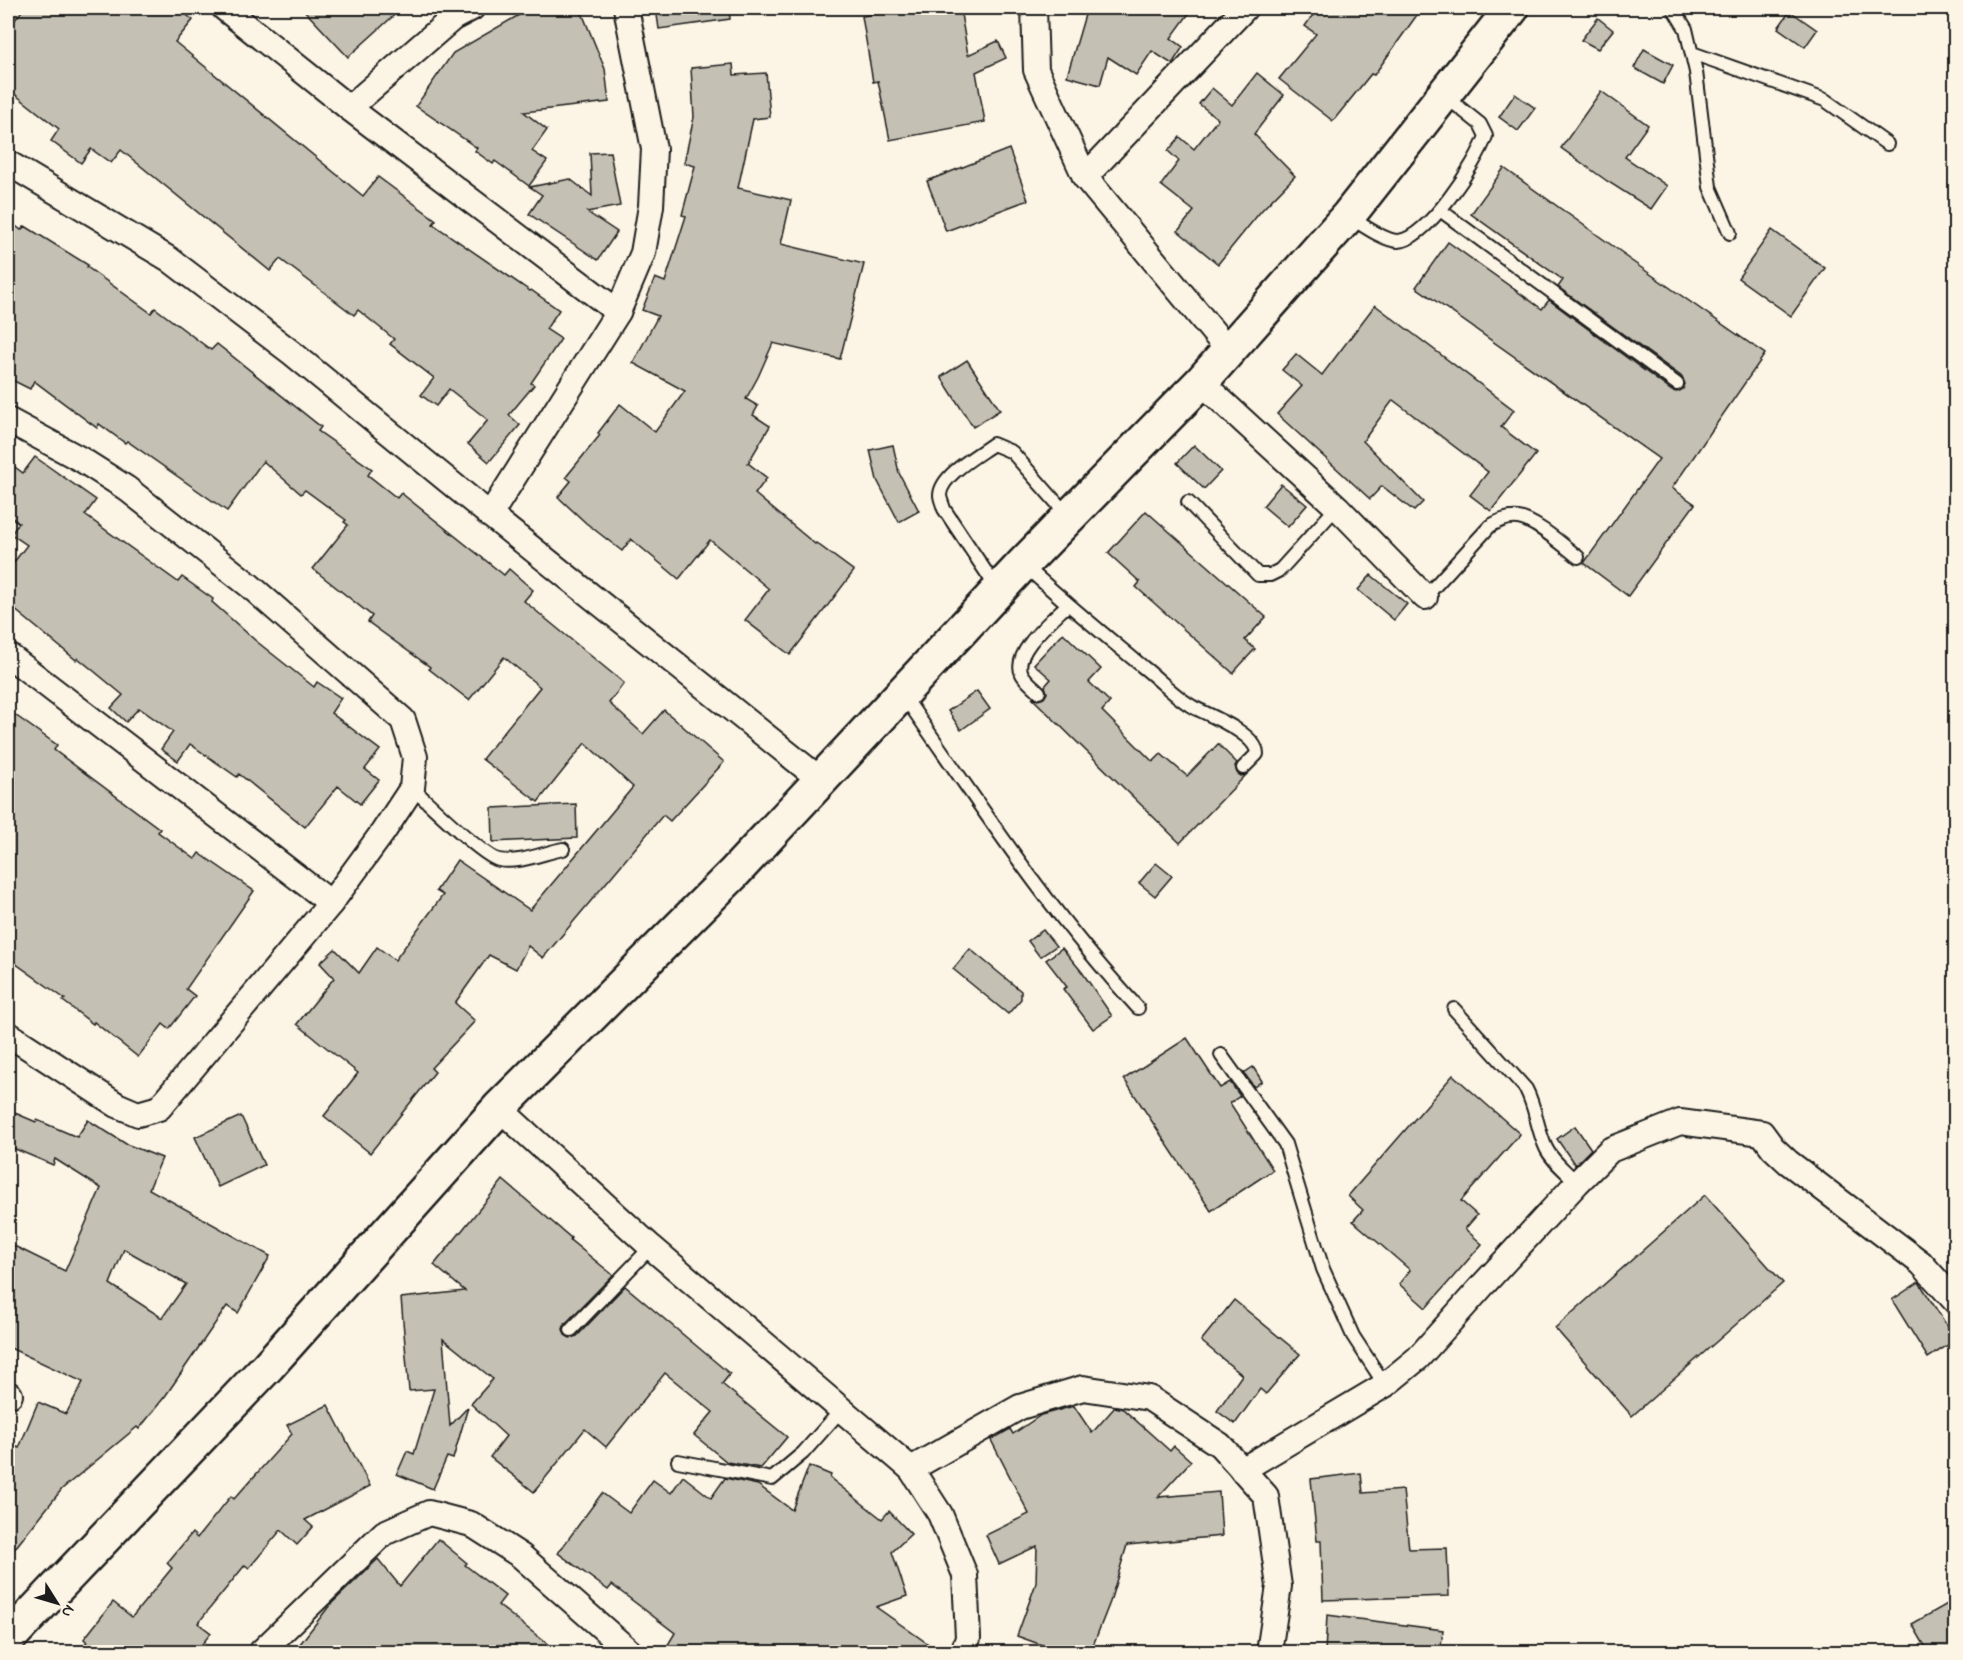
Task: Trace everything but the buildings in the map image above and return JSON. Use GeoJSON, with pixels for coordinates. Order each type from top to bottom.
{"type":"FeatureCollection","features":[{"type":"Feature","properties":{"kind":"main road"},"geometry":{"type":"LineString","coordinates":[[8,1639],[268,1366],[500,1108],[725,882],[822,781],[998,590],[1201,382],[1348,216],[1512,8]]}},
{"type":"Feature","properties":{"kind":"street"},"geometry":{"type":"LineString","coordinates":[[224,8],[349,108],[618,312]]}},
{"type":"Feature","properties":{"kind":"street"},"geometry":{"type":"LineString","coordinates":[[349,108],[453,18],[472,8]]}},
{"type":"Feature","properties":{"kind":"street"},"geometry":{"type":"LineString","coordinates":[[490,515],[618,312],[643,253],[651,206],[654,149],[626,8]]}},
{"type":"Feature","properties":{"kind":"street"},"geometry":{"type":"LineString","coordinates":[[1034,8],[1036,70],[1085,177],[1229,351]]}},
{"type":"Feature","properties":{"kind":"street"},"geometry":{"type":"LineString","coordinates":[[1085,177],[1245,8]]}},
{"type":"Feature","properties":{"kind":"street"},"geometry":{"type":"LineString","coordinates":[[8,163],[169,259],[292,353],[822,781]]}},
{"type":"Feature","properties":{"kind":"street"},"geometry":{"type":"LineString","coordinates":[[1201,382],[1337,507],[1425,597]]}},
{"type":"Feature","properties":{"kind":"street"},"geometry":{"type":"LineString","coordinates":[[8,420],[82,460],[126,488],[249,585],[403,720],[415,757],[412,788],[383,832],[331,903],[159,1108],[138,1114],[117,1105],[8,1034]]}},
{"type":"Feature","properties":{"kind":"street"},"geometry":{"type":"LineString","coordinates":[[8,655],[331,903]]}},
{"type":"Feature","properties":{"kind":"street"},"geometry":{"type":"LineString","coordinates":[[500,1108],[651,1247],[911,1469],[940,1514],[965,1575],[968,1638],[963,1653]]}},
{"type":"Feature","properties":{"kind":"street"},"geometry":{"type":"LineString","coordinates":[[1242,1470],[1385,1385],[1418,1358],[1577,1183],[1611,1150],[1680,1122],[1762,1133],[1773,1148],[1788,1162],[1921,1263],[1956,1302]]}},
{"type":"Feature","properties":{"kind":"street"},"geometry":{"type":"LineString","coordinates":[[911,1469],[1020,1407],[1083,1388],[1149,1398],[1220,1445],[1266,1496],[1280,1586],[1269,1653]]}},
{"type":"Feature","properties":{"kind":"street"},"geometry":{"type":"LineString","coordinates":[[261,1653],[384,1533],[429,1513],[471,1524],[521,1556],[630,1653]]}},
{"type":"Feature","properties":{"kind":"lane"},"geometry":{"type":"LineString","coordinates":[[1673,8],[1686,30],[1696,72],[1710,187],[1730,233]]}},
{"type":"Feature","properties":{"kind":"lane"},"geometry":{"type":"LineString","coordinates":[[1692,53],[1825,100],[1887,144]]}},
{"type":"Feature","properties":{"kind":"lane"},"geometry":{"type":"LineString","coordinates":[[1348,216],[1385,237],[1397,241],[1409,238],[1421,231],[1440,210],[1480,153],[1486,136],[1480,124],[1444,96]]}},
{"type":"Feature","properties":{"kind":"lane"},"geometry":{"type":"LineString","coordinates":[[1440,210],[1677,384]]}},
{"type":"Feature","properties":{"kind":"lane"},"geometry":{"type":"LineString","coordinates":[[998,590],[944,509],[940,495],[943,484],[949,476],[993,444],[1000,446],[1012,452],[1070,518]]}},
{"type":"Feature","properties":{"kind":"lane"},"geometry":{"type":"LineString","coordinates":[[1188,502],[1258,575],[1270,575],[1280,570],[1337,507]]}},
{"type":"Feature","properties":{"kind":"lane"},"geometry":{"type":"LineString","coordinates":[[1425,597],[1490,526],[1504,519],[1519,518],[1532,524],[1578,557]]}},
{"type":"Feature","properties":{"kind":"lane"},"geometry":{"type":"LineString","coordinates":[[1023,564],[1067,605],[1191,706],[1218,717],[1253,743],[1257,754],[1243,768]]}},
{"type":"Feature","properties":{"kind":"lane"},"geometry":{"type":"LineString","coordinates":[[1039,692],[1023,676],[1020,665],[1022,657],[1033,639],[1067,605]]}},
{"type":"Feature","properties":{"kind":"lane"},"geometry":{"type":"LineString","coordinates":[[903,694],[1001,837],[1063,920],[1097,963],[1138,1008]]}},
{"type":"Feature","properties":{"kind":"lane"},"geometry":{"type":"LineString","coordinates":[[412,788],[482,851],[496,860],[513,861],[563,849]]}},
{"type":"Feature","properties":{"kind":"lane"},"geometry":{"type":"LineString","coordinates":[[1454,1009],[1526,1089],[1533,1102],[1545,1146],[1577,1183]]}},
{"type":"Feature","properties":{"kind":"lane"},"geometry":{"type":"LineString","coordinates":[[1221,1055],[1285,1144],[1323,1269],[1353,1336],[1385,1385]]}},
{"type":"Feature","properties":{"kind":"lane"},"geometry":{"type":"LineString","coordinates":[[571,1330],[651,1247]]}},
{"type":"Feature","properties":{"kind":"lane"},"geometry":{"type":"LineString","coordinates":[[678,1461],[772,1479],[803,1453],[842,1409]]}}]}
